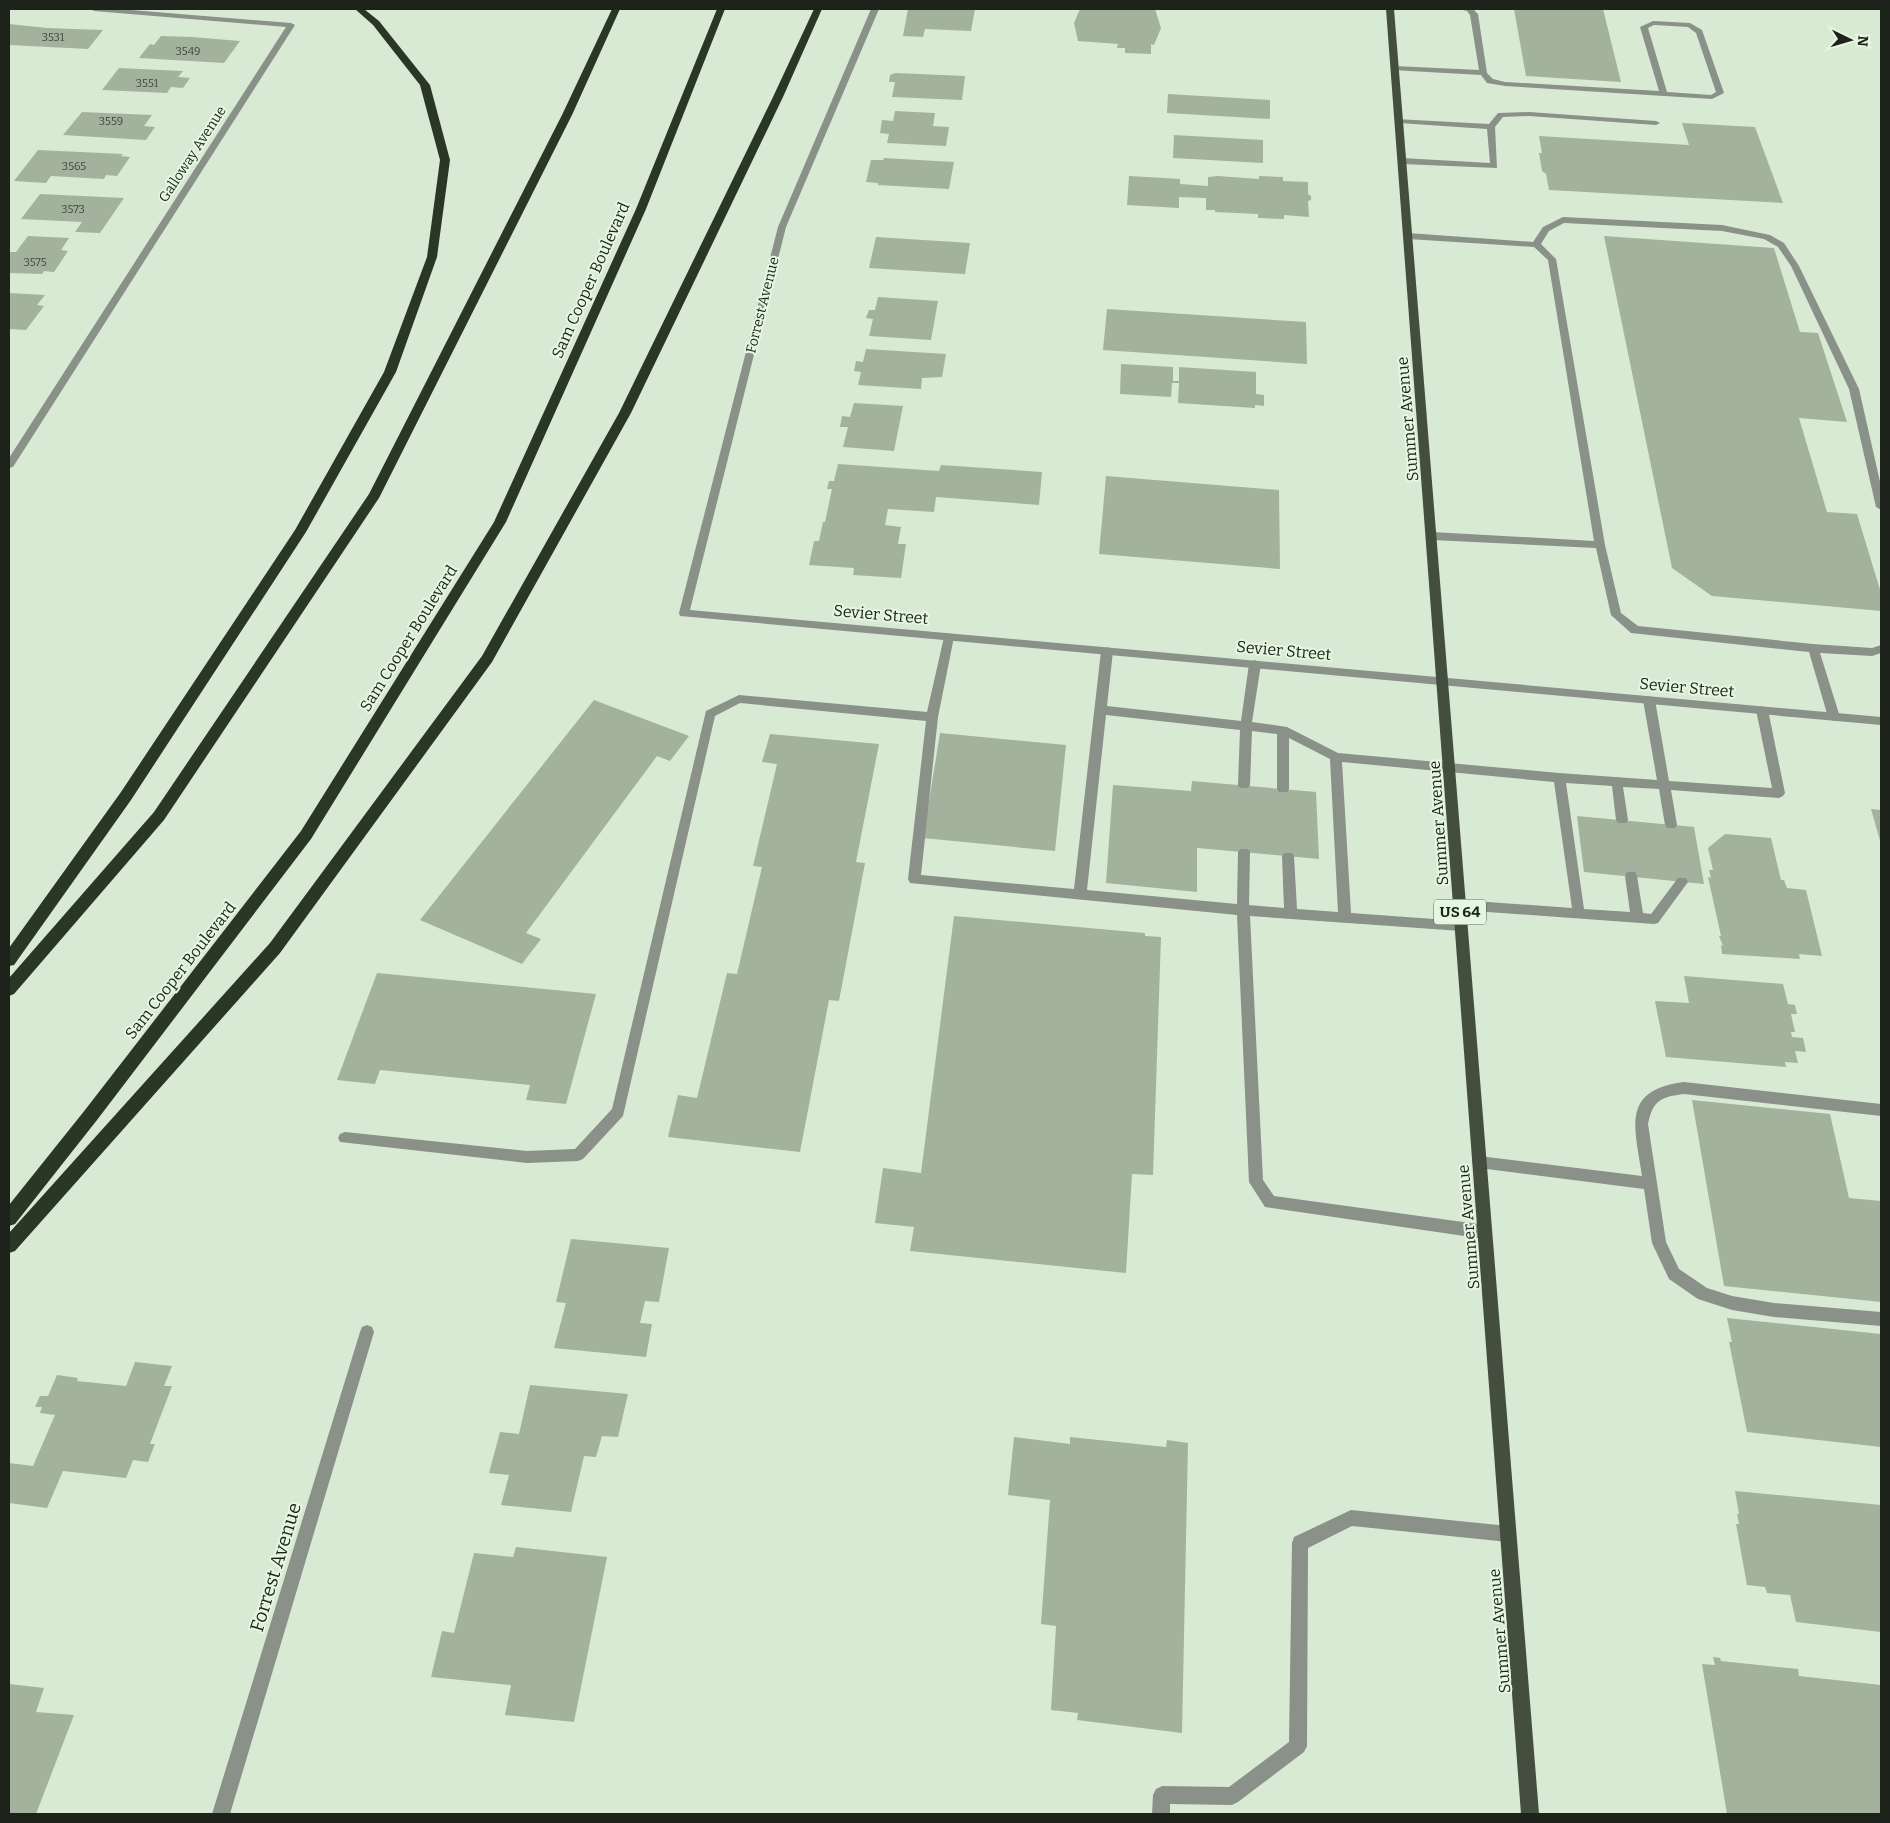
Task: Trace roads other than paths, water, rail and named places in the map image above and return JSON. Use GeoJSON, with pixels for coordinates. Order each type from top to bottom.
{"type":"FeatureCollection","features":[{"type":"Feature","properties":{"kind":"highway"},"geometry":{"type":"LineString","coordinates":[[9,960],[126,796],[300,532],[390,372],[432,257],[445,160],[425,85],[376,23],[359,9]]}},
{"type":"Feature","properties":{"kind":"highway"},"geometry":{"type":"LineString","coordinates":[[9,989],[159,816],[375,495],[567,115],[616,9]]}},
{"type":"Feature","properties":{"kind":"highway","name":"Sam Cooper Boulevard"},"geometry":{"type":"LineString","coordinates":[[9,1218],[91,1115],[306,835],[500,522],[641,209],[721,9]]}},
{"type":"Feature","properties":{"kind":"highway"},"geometry":{"type":"LineString","coordinates":[[9,1245],[275,948],[487,659],[625,413],[778,97],[818,9]]}},
{"type":"Feature","properties":{"kind":"main road","name":"Summer Avenue"},"geometry":{"type":"LineString","coordinates":[[1390,9],[1530,1814]]}},
{"type":"Feature","properties":{"kind":"street","name":"Galloway Avenue"},"geometry":{"type":"LineString","coordinates":[[9,465],[291,25],[94,9]]}},
{"type":"Feature","properties":{"kind":"street","name":"Forrest Avenue"},"geometry":{"type":"LineString","coordinates":[[684,613],[782,227],[875,9]]}},
{"type":"Feature","properties":{"kind":"street"},"geometry":{"type":"LineString","coordinates":[[1462,9],[1469,9],[1474,14],[1483,73],[1490,81],[1505,84],[1664,94],[1712,97],[1720,93],[1699,32],[1690,25],[1654,23],[1644,27],[1664,94]]}},
{"type":"Feature","properties":{"kind":"street"},"geometry":{"type":"LineString","coordinates":[[1395,68],[1483,73]]}},
{"type":"Feature","properties":{"kind":"street"},"geometry":{"type":"LineString","coordinates":[[1402,161],[1494,166],[1491,127],[1501,115],[1529,114],[1656,123]]}},
{"type":"Feature","properties":{"kind":"street"},"geometry":{"type":"LineString","coordinates":[[1399,121],[1491,127]]}},
{"type":"Feature","properties":{"kind":"street"},"geometry":{"type":"LineString","coordinates":[[1536,246],[1548,225],[1564,220],[1722,228],[1767,237],[1781,245],[1795,266],[1854,389],[1881,507]]}},
{"type":"Feature","properties":{"kind":"street"},"geometry":{"type":"LineString","coordinates":[[1408,236],[1536,246],[1552,259],[1600,546],[1616,615],[1635,630],[1813,648],[1872,652],[1881,649]]}},
{"type":"Feature","properties":{"kind":"street"},"geometry":{"type":"LineString","coordinates":[[1432,536],[1600,546]]}},
{"type":"Feature","properties":{"kind":"street","name":"Sevier Street"},"geometry":{"type":"LineString","coordinates":[[684,613],[1881,721]]}},
{"type":"Feature","properties":{"kind":"street"},"geometry":{"type":"LineString","coordinates":[[949,637],[932,717],[914,879],[1243,910],[1461,926]]}},
{"type":"Feature","properties":{"kind":"street"},"geometry":{"type":"LineString","coordinates":[[1813,648],[1834,717]]}},
{"type":"Feature","properties":{"kind":"street"},"geometry":{"type":"LineString","coordinates":[[1080,895],[1107,651]]}},
{"type":"Feature","properties":{"kind":"street"},"geometry":{"type":"LineString","coordinates":[[1244,785],[1246,726],[1255,664]]}},
{"type":"Feature","properties":{"kind":"street"},"geometry":{"type":"LineString","coordinates":[[346,1138],[527,1157],[578,1155],[618,1112],[710,714],[739,699],[932,717]]}},
{"type":"Feature","properties":{"kind":"street"},"geometry":{"type":"LineString","coordinates":[[1649,700],[1671,825]]}},
{"type":"Feature","properties":{"kind":"street"},"geometry":{"type":"LineString","coordinates":[[1101,710],[1283,730],[1336,757],[1617,783],[1779,793],[1762,710]]}},
{"type":"Feature","properties":{"kind":"street"},"geometry":{"type":"LineString","coordinates":[[1283,730],[1284,789]]}},
{"type":"Feature","properties":{"kind":"street"},"geometry":{"type":"LineString","coordinates":[[1336,757],[1344,918]]}},
{"type":"Feature","properties":{"kind":"street"},"geometry":{"type":"LineString","coordinates":[[1559,778],[1579,914]]}},
{"type":"Feature","properties":{"kind":"street"},"geometry":{"type":"LineString","coordinates":[[1617,783],[1622,820]]}},
{"type":"Feature","properties":{"kind":"street"},"geometry":{"type":"LineString","coordinates":[[1244,852],[1243,910],[1256,1182],[1270,1202],[1485,1232]]}},
{"type":"Feature","properties":{"kind":"street"},"geometry":{"type":"LineString","coordinates":[[1288,856],[1291,914]]}},
{"type":"Feature","properties":{"kind":"street"},"geometry":{"type":"LineString","coordinates":[[1631,876],[1637,918]]}},
{"type":"Feature","properties":{"kind":"street"},"geometry":{"type":"LineString","coordinates":[[1460,905],[1654,919],[1682,882]]}},
{"type":"Feature","properties":{"kind":"street"},"geometry":{"type":"LineString","coordinates":[[1881,1110],[1684,1088],[1665,1090],[1653,1096],[1643,1110],[1641,1124],[1658,1243],[1674,1274],[1703,1294],[1732,1303],[1774,1310],[1881,1319]]}},
{"type":"Feature","properties":{"kind":"street"},"geometry":{"type":"LineString","coordinates":[[1479,1162],[1648,1183]]}},
{"type":"Feature","properties":{"kind":"street","name":"Forrest Avenue"},"geometry":{"type":"LineString","coordinates":[[221,1814],[367,1332]]}},
{"type":"Feature","properties":{"kind":"street"},"geometry":{"type":"LineString","coordinates":[[1161,1814],[1162,1795],[1232,1796],[1298,1746],[1300,1543],[1350,1518],[1508,1534]]}}]}
